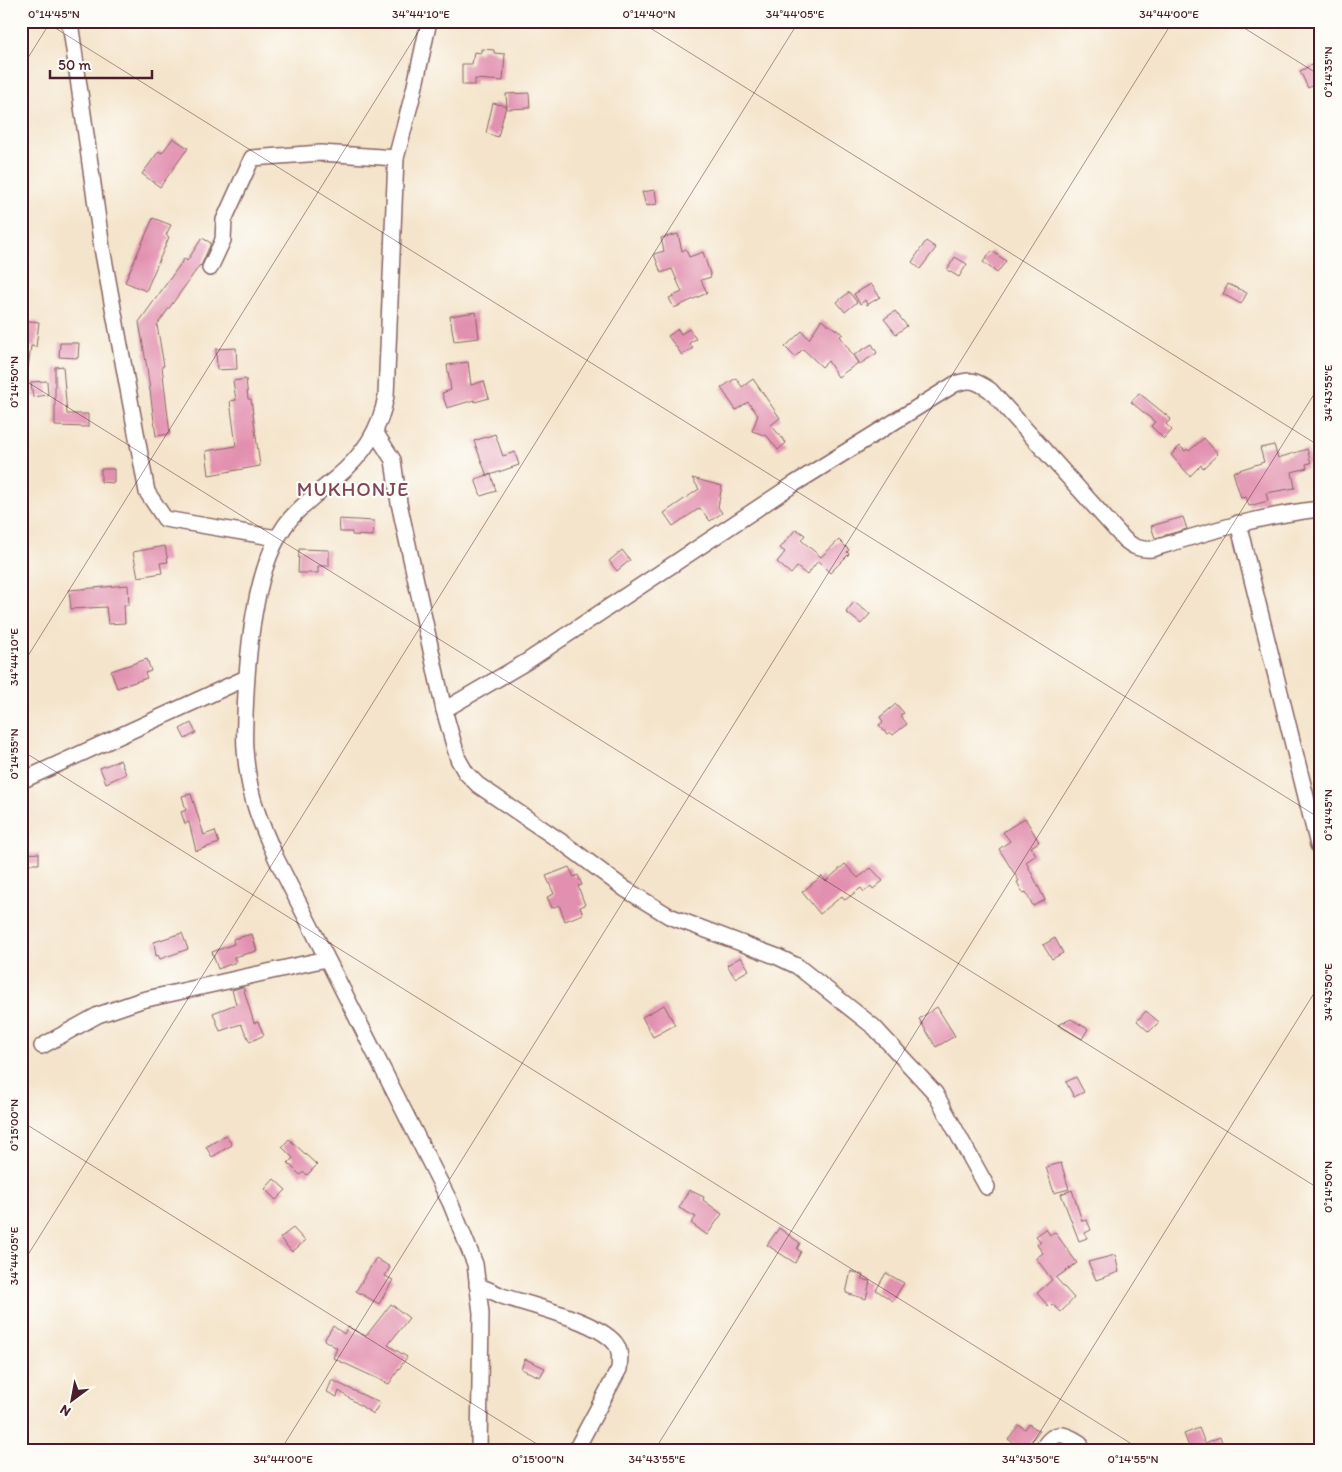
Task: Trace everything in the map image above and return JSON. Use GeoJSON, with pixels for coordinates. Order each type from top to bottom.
{"type":"FeatureCollection","features":[{"type":"Feature","properties":{"kind":"street"},"geometry":{"type":"LineString","coordinates":[[68,21],[71,29],[102,248],[147,492],[165,519],[277,538]]}},
{"type":"Feature","properties":{"kind":"street"},"geometry":{"type":"LineString","coordinates":[[429,21],[414,90],[396,158],[386,396],[382,416],[375,432],[358,456],[337,477],[308,500],[290,519],[277,538],[267,561],[260,585],[246,678],[245,749],[254,804],[276,858],[450,1202],[475,1264],[481,1313],[479,1451]]}},
{"type":"Feature","properties":{"kind":"street"},"geometry":{"type":"LineString","coordinates":[[210,268],[224,240],[224,220],[252,158],[321,153],[396,158]]}},
{"type":"Feature","properties":{"kind":"street"},"geometry":{"type":"LineString","coordinates":[[444,710],[526,662],[794,484],[955,384],[966,380],[978,382],[990,390],[1124,539],[1133,546],[1143,550],[1238,523],[1290,512],[1321,509]]}},
{"type":"Feature","properties":{"kind":"street"},"geometry":{"type":"LineString","coordinates":[[375,432],[393,460],[399,503],[444,710],[458,758],[466,772],[478,785],[566,845],[632,894],[669,916],[797,966],[874,1027],[935,1092],[987,1187]]}},
{"type":"Feature","properties":{"kind":"street"},"geometry":{"type":"LineString","coordinates":[[1238,523],[1318,845]]}},
{"type":"Feature","properties":{"kind":"street"},"geometry":{"type":"LineString","coordinates":[[21,781],[246,678]]}},
{"type":"Feature","properties":{"kind":"street"},"geometry":{"type":"LineString","coordinates":[[42,1046],[98,1015],[142,1000],[326,959]]}},
{"type":"Feature","properties":{"kind":"street"},"geometry":{"type":"LineString","coordinates":[[478,1285],[503,1296],[570,1318],[599,1331],[616,1343],[620,1356],[618,1369],[579,1444],[578,1451]]}},
{"type":"Feature","properties":{"kind":"street"},"geometry":{"type":"LineString","coordinates":[[1041,1451],[1045,1443],[1052,1437],[1060,1434],[1070,1436],[1080,1443]]}},
{"type":"Feature","properties":{"kind":"building"},"geometry":{"type":"Polygon","coordinates":[[[481,49],[494,50],[494,53],[505,54],[503,81],[475,79],[475,85],[462,85],[462,64],[472,64],[474,52],[481,53],[481,49]]]}},
{"type":"Feature","properties":{"kind":"building"},"geometry":{"type":"Polygon","coordinates":[[[1312,65],[1320,82],[1308,88],[1300,71],[1312,65]]]}},
{"type":"Feature","properties":{"kind":"building"},"geometry":{"type":"Polygon","coordinates":[[[529,93],[530,108],[507,109],[506,94],[529,93]]]}},
{"type":"Feature","properties":{"kind":"building"},"geometry":{"type":"Polygon","coordinates":[[[493,103],[506,106],[498,137],[486,133],[493,103]]]}},
{"type":"Feature","properties":{"kind":"building"},"geometry":{"type":"Polygon","coordinates":[[[173,138],[188,148],[160,187],[142,174],[159,151],[162,153],[173,138]]]}},
{"type":"Feature","properties":{"kind":"building"},"geometry":{"type":"Polygon","coordinates":[[[655,190],[657,204],[646,206],[642,192],[655,190]]]}},
{"type":"Feature","properties":{"kind":"building"},"geometry":{"type":"Polygon","coordinates":[[[153,218],[171,225],[166,235],[169,237],[146,291],[125,282],[153,218]]]}},
{"type":"Feature","properties":{"kind":"building"},"geometry":{"type":"Polygon","coordinates":[[[678,234],[682,251],[686,249],[689,257],[703,252],[711,277],[701,280],[707,293],[674,308],[669,298],[682,292],[672,269],[661,273],[654,254],[664,251],[661,238],[678,234]]]}},
{"type":"Feature","properties":{"kind":"building"},"geometry":{"type":"Polygon","coordinates":[[[202,238],[211,243],[201,266],[157,325],[164,366],[162,366],[170,434],[156,436],[139,322],[184,259],[187,261],[202,238]]]}},
{"type":"Feature","properties":{"kind":"building"},"geometry":{"type":"Polygon","coordinates":[[[926,241],[936,248],[920,269],[912,262],[926,241]]]}},
{"type":"Feature","properties":{"kind":"building"},"geometry":{"type":"Polygon","coordinates":[[[992,251],[1006,261],[997,273],[983,262],[992,251]]]}},
{"type":"Feature","properties":{"kind":"building"},"geometry":{"type":"Polygon","coordinates":[[[955,257],[967,264],[959,277],[947,270],[955,257]]]}},
{"type":"Feature","properties":{"kind":"building"},"geometry":{"type":"Polygon","coordinates":[[[871,284],[880,297],[867,305],[865,300],[860,304],[854,294],[871,284]]]}},
{"type":"Feature","properties":{"kind":"building"},"geometry":{"type":"Polygon","coordinates":[[[1228,284],[1247,293],[1241,304],[1223,294],[1228,284]]]}},
{"type":"Feature","properties":{"kind":"building"},"geometry":{"type":"Polygon","coordinates":[[[849,292],[857,302],[845,312],[837,302],[849,292]]]}},
{"type":"Feature","properties":{"kind":"building"},"geometry":{"type":"Polygon","coordinates":[[[895,311],[907,326],[896,334],[884,319],[895,311]]]}},
{"type":"Feature","properties":{"kind":"building"},"geometry":{"type":"Polygon","coordinates":[[[476,312],[479,338],[454,341],[450,316],[476,312]]]}},
{"type":"Feature","properties":{"kind":"building"},"geometry":{"type":"Polygon","coordinates":[[[21,320],[39,322],[36,347],[31,346],[28,368],[21,368],[21,320]]]}},
{"type":"Feature","properties":{"kind":"building"},"geometry":{"type":"Polygon","coordinates":[[[821,320],[843,334],[840,336],[858,363],[838,377],[828,361],[822,367],[803,349],[795,357],[785,347],[802,331],[809,339],[821,320]]]}},
{"type":"Feature","properties":{"kind":"building"},"geometry":{"type":"Polygon","coordinates":[[[678,329],[681,334],[689,329],[696,339],[689,343],[693,348],[682,355],[668,336],[678,329]]]}},
{"type":"Feature","properties":{"kind":"building"},"geometry":{"type":"Polygon","coordinates":[[[60,343],[79,343],[78,358],[59,357],[60,343]]]}},
{"type":"Feature","properties":{"kind":"building"},"geometry":{"type":"Polygon","coordinates":[[[872,344],[877,353],[860,364],[854,355],[872,344]]]}},
{"type":"Feature","properties":{"kind":"building"},"geometry":{"type":"Polygon","coordinates":[[[236,348],[237,369],[217,370],[216,349],[236,348]]]}},
{"type":"Feature","properties":{"kind":"building"},"geometry":{"type":"Polygon","coordinates":[[[468,362],[471,385],[484,381],[489,398],[475,402],[474,400],[447,408],[442,393],[451,390],[447,365],[468,362]]]}},
{"type":"Feature","properties":{"kind":"building"},"geometry":{"type":"Polygon","coordinates":[[[63,366],[67,414],[88,414],[88,427],[55,426],[55,367],[63,366]]]}},
{"type":"Feature","properties":{"kind":"building"},"geometry":{"type":"Polygon","coordinates":[[[736,378],[742,387],[753,379],[780,418],[771,425],[786,443],[778,450],[767,436],[752,431],[758,415],[748,402],[736,410],[721,388],[736,378]]]}},
{"type":"Feature","properties":{"kind":"building"},"geometry":{"type":"Polygon","coordinates":[[[246,379],[248,399],[251,399],[260,466],[209,475],[206,451],[236,446],[230,401],[236,400],[233,381],[246,379]]]}},
{"type":"Feature","properties":{"kind":"building"},"geometry":{"type":"Polygon","coordinates":[[[47,381],[48,395],[33,397],[31,382],[47,381]]]}},
{"type":"Feature","properties":{"kind":"building"},"geometry":{"type":"Polygon","coordinates":[[[1139,393],[1171,419],[1166,424],[1172,430],[1164,439],[1151,426],[1155,422],[1131,402],[1139,393]]]}},
{"type":"Feature","properties":{"kind":"building"},"geometry":{"type":"Polygon","coordinates":[[[495,434],[503,456],[515,452],[519,465],[487,476],[474,441],[495,434]]]}},
{"type":"Feature","properties":{"kind":"building"},"geometry":{"type":"Polygon","coordinates":[[[1204,438],[1218,454],[1203,468],[1201,465],[1190,476],[1171,455],[1180,446],[1185,451],[1187,449],[1189,451],[1204,438]]]}},
{"type":"Feature","properties":{"kind":"building"},"geometry":{"type":"Polygon","coordinates":[[[1274,445],[1278,458],[1307,449],[1311,463],[1306,464],[1307,468],[1292,472],[1295,488],[1266,493],[1268,501],[1249,506],[1246,497],[1241,498],[1233,472],[1264,462],[1260,448],[1274,445]]]}},
{"type":"Feature","properties":{"kind":"building"},"geometry":{"type":"Polygon","coordinates":[[[101,469],[114,469],[114,483],[101,482],[101,469]]]}},
{"type":"Feature","properties":{"kind":"building"},"geometry":{"type":"Polygon","coordinates":[[[491,474],[496,491],[481,496],[475,479],[491,474]]]}},
{"type":"Feature","properties":{"kind":"building"},"geometry":{"type":"Polygon","coordinates":[[[692,478],[722,486],[718,507],[722,513],[710,521],[700,508],[673,526],[664,513],[699,489],[692,478]]]}},
{"type":"Feature","properties":{"kind":"building"},"geometry":{"type":"Polygon","coordinates":[[[1183,517],[1187,529],[1155,538],[1151,526],[1183,517]]]}},
{"type":"Feature","properties":{"kind":"building"},"geometry":{"type":"Polygon","coordinates":[[[339,519],[374,521],[373,536],[352,535],[352,532],[340,532],[339,519]]]}},
{"type":"Feature","properties":{"kind":"building"},"geometry":{"type":"Polygon","coordinates":[[[796,529],[805,535],[801,540],[821,557],[839,540],[849,550],[847,552],[849,554],[830,573],[818,561],[807,575],[797,567],[791,574],[777,562],[785,552],[780,548],[796,529]]]}},
{"type":"Feature","properties":{"kind":"building"},"geometry":{"type":"Polygon","coordinates":[[[165,546],[168,562],[160,563],[162,573],[138,577],[133,552],[165,546]]]}},
{"type":"Feature","properties":{"kind":"building"},"geometry":{"type":"Polygon","coordinates":[[[299,549],[329,550],[329,566],[318,566],[318,573],[298,573],[299,549]]]}},
{"type":"Feature","properties":{"kind":"building"},"geometry":{"type":"Polygon","coordinates":[[[622,550],[630,560],[617,571],[609,561],[622,550]]]}},
{"type":"Feature","properties":{"kind":"building"},"geometry":{"type":"Polygon","coordinates":[[[128,585],[129,605],[124,605],[125,623],[108,624],[106,607],[71,609],[69,590],[128,585]]]}},
{"type":"Feature","properties":{"kind":"building"},"geometry":{"type":"Polygon","coordinates":[[[854,602],[870,614],[861,624],[846,612],[854,602]]]}},
{"type":"Feature","properties":{"kind":"building"},"geometry":{"type":"Polygon","coordinates":[[[147,659],[151,671],[145,673],[147,678],[117,688],[111,671],[147,659]]]}},
{"type":"Feature","properties":{"kind":"building"},"geometry":{"type":"Polygon","coordinates":[[[896,704],[904,713],[900,715],[907,724],[893,735],[890,732],[887,734],[879,725],[883,722],[880,717],[896,704]]]}},
{"type":"Feature","properties":{"kind":"building"},"geometry":{"type":"Polygon","coordinates":[[[191,723],[196,733],[185,739],[180,729],[191,723]]]}},
{"type":"Feature","properties":{"kind":"building"},"geometry":{"type":"Polygon","coordinates":[[[120,760],[126,774],[106,783],[100,768],[120,760]]]}},
{"type":"Feature","properties":{"kind":"building"},"geometry":{"type":"Polygon","coordinates":[[[191,794],[204,835],[215,831],[219,843],[196,851],[189,822],[185,824],[181,812],[186,810],[182,796],[191,794]]]}},
{"type":"Feature","properties":{"kind":"building"},"geometry":{"type":"Polygon","coordinates":[[[1025,818],[1039,842],[1031,847],[1036,855],[1026,862],[1045,900],[1033,906],[1026,892],[1023,893],[1017,882],[1019,881],[999,849],[1010,841],[1003,832],[1025,818]]]}},
{"type":"Feature","properties":{"kind":"building"},"geometry":{"type":"Polygon","coordinates":[[[39,853],[39,864],[25,864],[25,854],[39,853]]]}},
{"type":"Feature","properties":{"kind":"building"},"geometry":{"type":"Polygon","coordinates":[[[845,864],[858,878],[871,868],[883,881],[873,889],[871,886],[864,892],[861,888],[845,900],[842,896],[820,914],[802,892],[822,876],[826,881],[845,864]]]}},
{"type":"Feature","properties":{"kind":"building"},"geometry":{"type":"Polygon","coordinates":[[[569,867],[574,877],[578,875],[582,885],[578,886],[585,905],[580,907],[583,914],[565,921],[559,905],[552,908],[547,897],[554,894],[546,876],[569,867]]]}},
{"type":"Feature","properties":{"kind":"building"},"geometry":{"type":"Polygon","coordinates":[[[182,933],[188,949],[160,959],[158,955],[156,956],[154,942],[182,933]]]}},
{"type":"Feature","properties":{"kind":"building"},"geometry":{"type":"Polygon","coordinates":[[[252,934],[257,951],[234,957],[236,962],[218,969],[212,952],[234,944],[233,939],[252,934]]]}},
{"type":"Feature","properties":{"kind":"building"},"geometry":{"type":"Polygon","coordinates":[[[1055,938],[1063,953],[1052,959],[1043,945],[1055,938]]]}},
{"type":"Feature","properties":{"kind":"building"},"geometry":{"type":"Polygon","coordinates":[[[741,957],[749,970],[735,978],[727,965],[741,957]]]}},
{"type":"Feature","properties":{"kind":"building"},"geometry":{"type":"Polygon","coordinates":[[[243,987],[254,1023],[258,1022],[264,1035],[250,1042],[241,1024],[220,1031],[213,1013],[236,1004],[232,990],[243,987]]]}},
{"type":"Feature","properties":{"kind":"building"},"geometry":{"type":"Polygon","coordinates":[[[664,1005],[675,1025],[653,1037],[642,1017],[664,1005]]]}},
{"type":"Feature","properties":{"kind":"building"},"geometry":{"type":"Polygon","coordinates":[[[937,1007],[955,1036],[936,1047],[919,1019],[937,1007]]]}},
{"type":"Feature","properties":{"kind":"building"},"geometry":{"type":"Polygon","coordinates":[[[1146,1011],[1159,1022],[1149,1032],[1137,1021],[1146,1011]]]}},
{"type":"Feature","properties":{"kind":"building"},"geometry":{"type":"Polygon","coordinates":[[[1071,1019],[1088,1029],[1082,1039],[1058,1025],[1071,1019]]]}},
{"type":"Feature","properties":{"kind":"building"},"geometry":{"type":"Polygon","coordinates":[[[1076,1077],[1084,1092],[1074,1097],[1066,1082],[1076,1077]]]}},
{"type":"Feature","properties":{"kind":"building"},"geometry":{"type":"Polygon","coordinates":[[[226,1135],[232,1145],[212,1157],[206,1147],[226,1135]]]}},
{"type":"Feature","properties":{"kind":"building"},"geometry":{"type":"Polygon","coordinates":[[[289,1139],[317,1165],[307,1175],[304,1172],[300,1175],[288,1163],[293,1158],[282,1147],[289,1139]]]}},
{"type":"Feature","properties":{"kind":"building"},"geometry":{"type":"Polygon","coordinates":[[[1061,1163],[1069,1189],[1054,1193],[1046,1167],[1061,1163]]]}},
{"type":"Feature","properties":{"kind":"building"},"geometry":{"type":"Polygon","coordinates":[[[274,1179],[286,1190],[276,1200],[265,1189],[274,1179]]]}},
{"type":"Feature","properties":{"kind":"building"},"geometry":{"type":"Polygon","coordinates":[[[689,1190],[704,1197],[703,1200],[722,1214],[707,1235],[691,1223],[696,1217],[679,1208],[689,1190]]]}},
{"type":"Feature","properties":{"kind":"building"},"geometry":{"type":"Polygon","coordinates":[[[1072,1190],[1082,1221],[1087,1220],[1091,1230],[1085,1233],[1087,1238],[1079,1241],[1061,1194],[1072,1190]]]}},
{"type":"Feature","properties":{"kind":"building"},"geometry":{"type":"Polygon","coordinates":[[[293,1228],[305,1241],[292,1252],[280,1238],[293,1228]]]}},
{"type":"Feature","properties":{"kind":"building"},"geometry":{"type":"Polygon","coordinates":[[[779,1228],[800,1243],[797,1249],[801,1252],[795,1263],[767,1245],[779,1228]]]}},
{"type":"Feature","properties":{"kind":"building"},"geometry":{"type":"Polygon","coordinates":[[[1046,1229],[1050,1235],[1055,1232],[1077,1263],[1056,1278],[1074,1298],[1061,1312],[1052,1304],[1049,1307],[1037,1293],[1052,1280],[1036,1258],[1043,1253],[1037,1245],[1041,1242],[1036,1236],[1046,1229]]]}},
{"type":"Feature","properties":{"kind":"building"},"geometry":{"type":"Polygon","coordinates":[[[1115,1255],[1119,1272],[1096,1280],[1088,1262],[1115,1255]]]}},
{"type":"Feature","properties":{"kind":"building"},"geometry":{"type":"Polygon","coordinates":[[[376,1258],[390,1267],[385,1276],[393,1280],[379,1304],[356,1291],[376,1258]]]}},
{"type":"Feature","properties":{"kind":"building"},"geometry":{"type":"Polygon","coordinates":[[[851,1271],[863,1275],[862,1279],[870,1281],[866,1299],[846,1293],[851,1271]]]}},
{"type":"Feature","properties":{"kind":"building"},"geometry":{"type":"Polygon","coordinates":[[[886,1273],[904,1283],[893,1301],[876,1290],[886,1273]]]}},
{"type":"Feature","properties":{"kind":"building"},"geometry":{"type":"Polygon","coordinates":[[[391,1304],[409,1318],[388,1345],[407,1357],[389,1384],[333,1358],[337,1348],[324,1340],[333,1326],[344,1334],[348,1327],[366,1336],[391,1304]]]}},
{"type":"Feature","properties":{"kind":"building"},"geometry":{"type":"Polygon","coordinates":[[[525,1359],[545,1368],[540,1377],[521,1369],[525,1359]]]}},
{"type":"Feature","properties":{"kind":"building"},"geometry":{"type":"Polygon","coordinates":[[[332,1380],[380,1403],[373,1414],[339,1391],[337,1397],[327,1392],[332,1380]]]}},
{"type":"Feature","properties":{"kind":"building"},"geometry":{"type":"Polygon","coordinates":[[[1029,1424],[1039,1431],[1024,1451],[1008,1439],[1019,1425],[1025,1429],[1029,1424]]]}},
{"type":"Feature","properties":{"kind":"building"},"geometry":{"type":"Polygon","coordinates":[[[1199,1428],[1205,1443],[1220,1437],[1226,1451],[1187,1451],[1190,1449],[1184,1434],[1199,1428]]]}},
{"type":"Feature","properties":{"kind":"district","name":"MUKHONJE"},"geometry":{"type":"Point","coordinates":[353,489]}}]}
